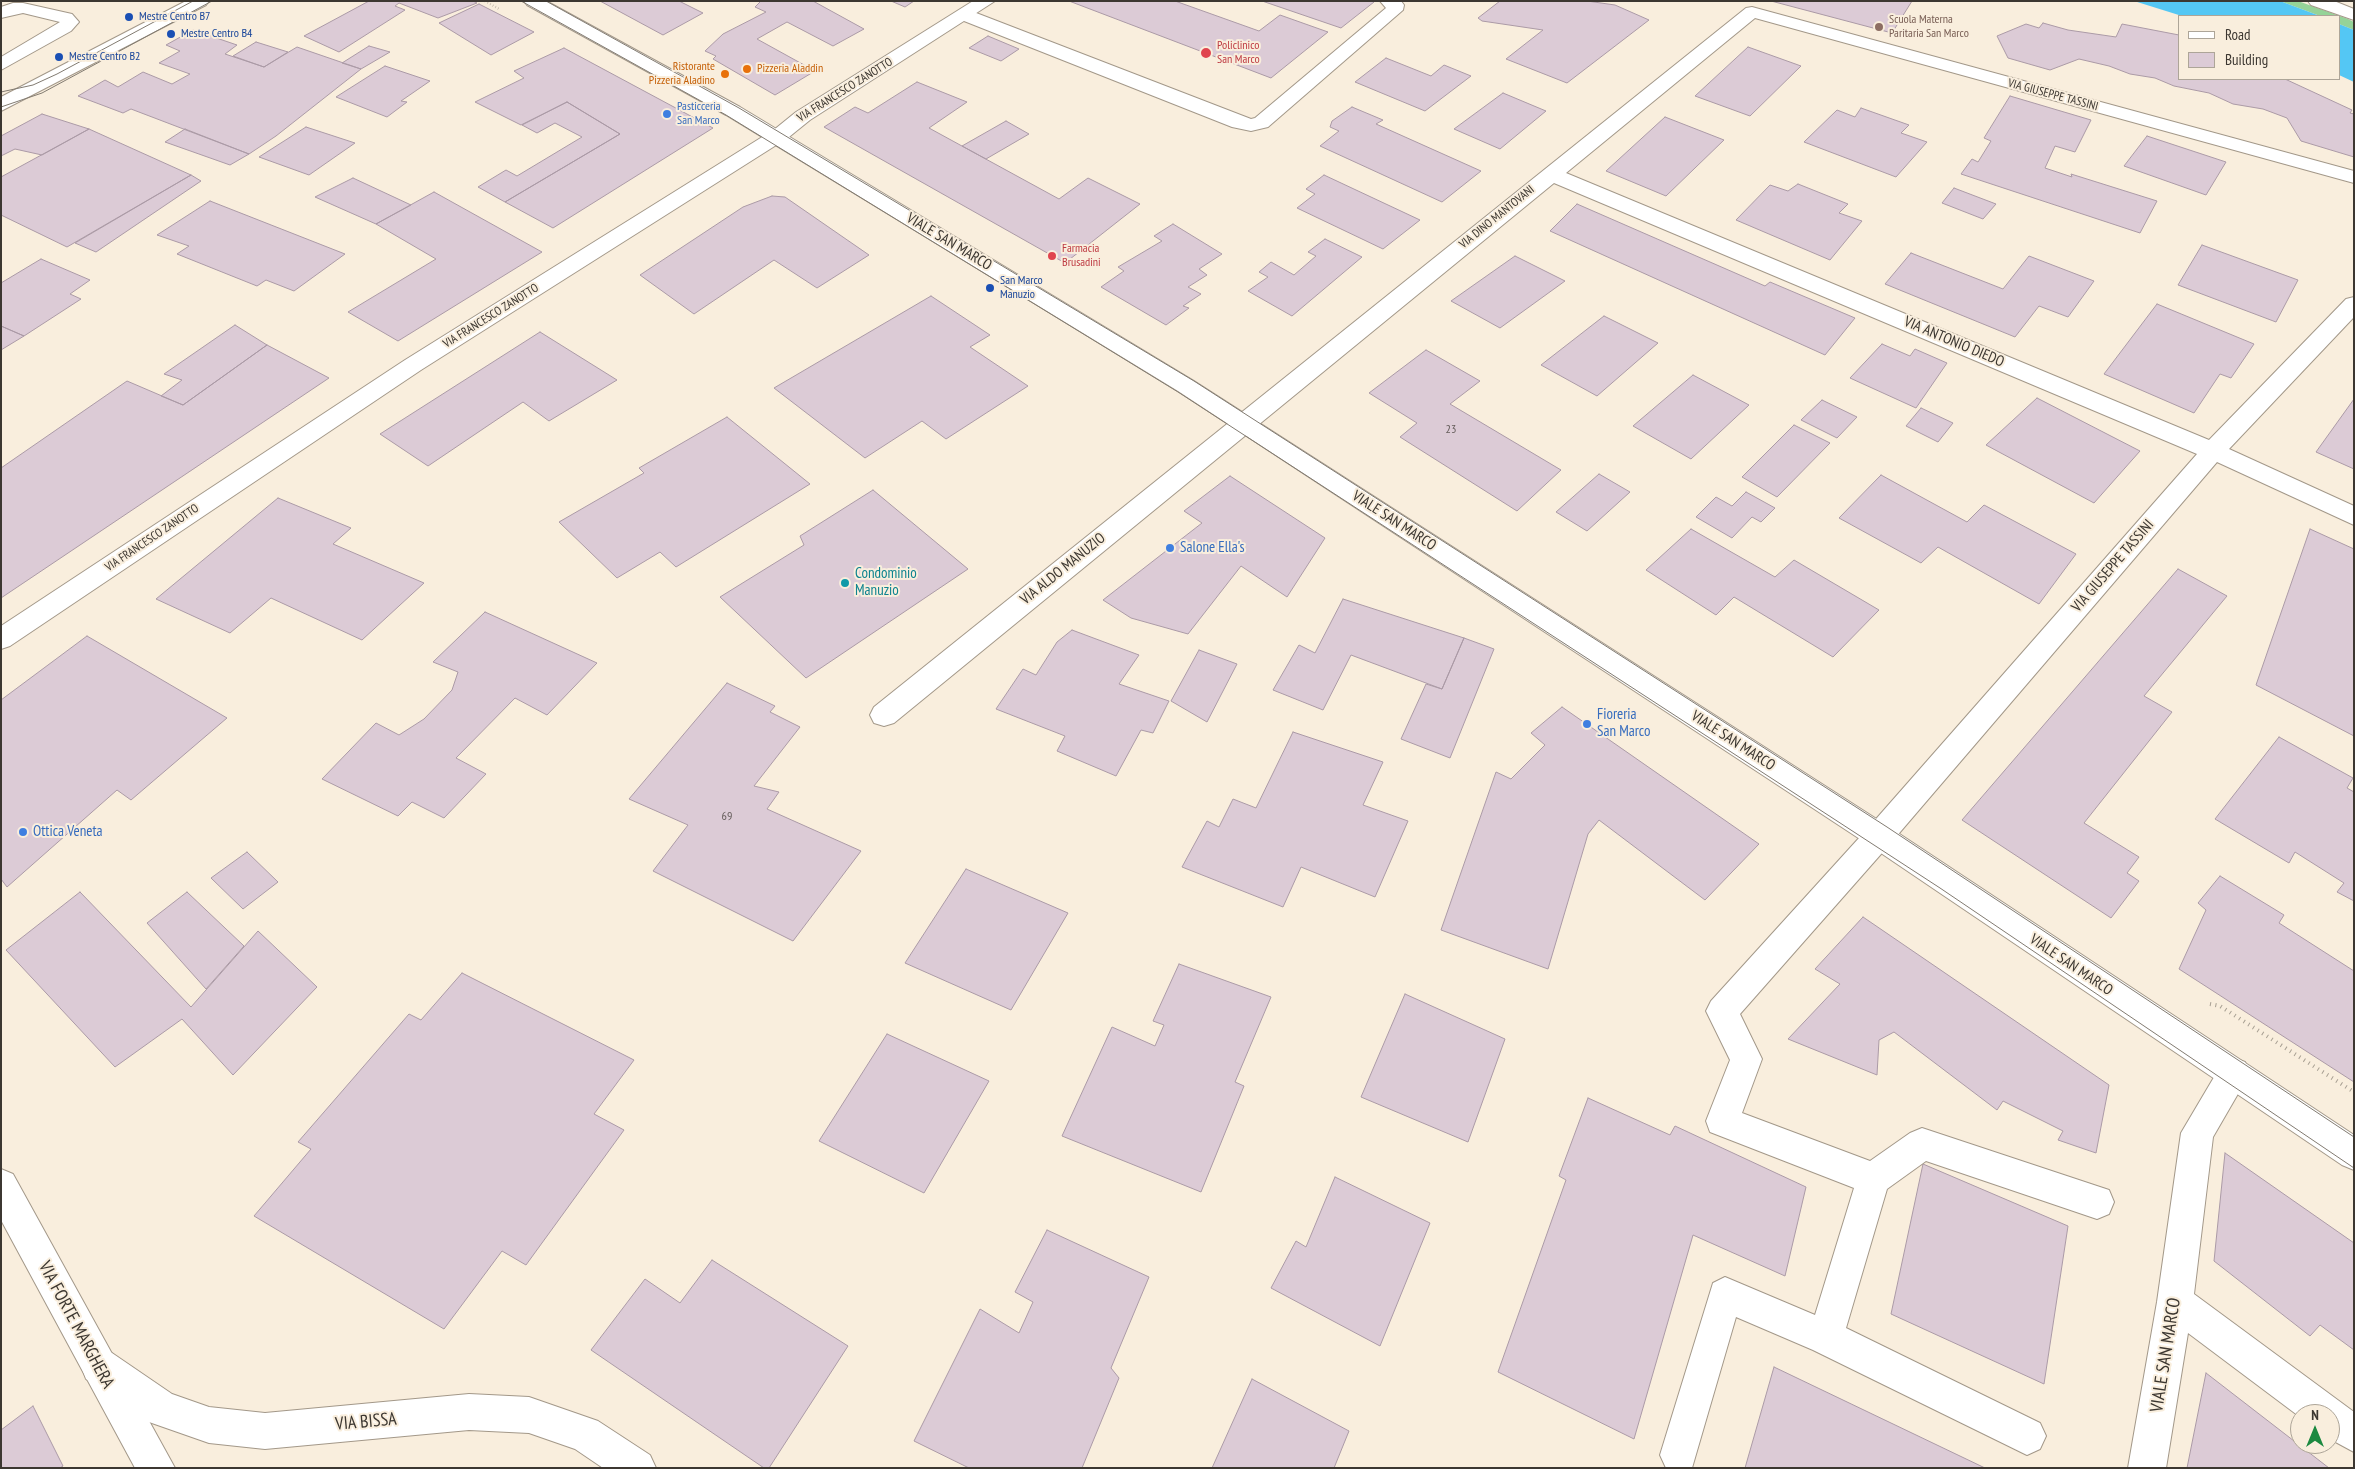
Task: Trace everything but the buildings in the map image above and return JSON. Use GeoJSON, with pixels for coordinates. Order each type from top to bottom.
{"type":"FeatureCollection","features":[{"type":"Feature","properties":{"kind":"street"},"geometry":{"type":"LineString","coordinates":[[1,106],[200,1]]}},
{"type":"Feature","properties":{"kind":"street","name":"VIALE SAN MARCO"},"geometry":{"type":"LineString","coordinates":[[533,1],[776,137],[1186,386],[1253,415],[2354,1154]]}},
{"type":"Feature","properties":{"kind":"street","name":"VIA FRANCESCO ZANOTTO"},"geometry":{"type":"LineString","coordinates":[[1,639],[413,364],[776,137],[803,116],[986,1]]}},
{"type":"Feature","properties":{"kind":"street"},"geometry":{"type":"LineString","coordinates":[[965,15],[1239,123],[1251,125],[1261,124],[1394,10],[1395,5],[1389,1]]}},
{"type":"Feature","properties":{"kind":"street"},"geometry":{"type":"LineString","coordinates":[[2317,1],[2354,15]]}},
{"type":"Feature","properties":{"kind":"street"},"geometry":{"type":"LineString","coordinates":[[1,13],[12,8],[23,8],[66,18],[70,22],[65,27],[1,65]]}},
{"type":"Feature","properties":{"kind":"street","name":"VIA DINO MANTOVANI"},"geometry":{"type":"LineString","coordinates":[[1253,415],[1752,12]]}},
{"type":"Feature","properties":{"kind":"street","name":"VIA GIUSEPPE TASSINI"},"geometry":{"type":"LineString","coordinates":[[1752,12],[2354,178]]}},
{"type":"Feature","properties":{"kind":"street","name":"VIA ANTONIO DIEDO"},"geometry":{"type":"LineString","coordinates":[[1551,174],[2213,451],[2354,516]]}},
{"type":"Feature","properties":{"kind":"street","name":"VIA GIUSEPPE TASSINI"},"geometry":{"type":"LineString","coordinates":[[1873,1179],[1722,1121],[1746,1059],[1722,1011],[1879,836],[2213,451],[2354,304]]}},
{"type":"Feature","properties":{"kind":"street","name":"VIA ALDO MANUZIO"},"geometry":{"type":"LineString","coordinates":[[884,715],[1253,415]]}},
{"type":"Feature","properties":{"kind":"street","name":"VIALE SAN MARCO"},"geometry":{"type":"LineString","coordinates":[[2147,1468],[2175,1302],[2197,1133],[2234,1073]]}},
{"type":"Feature","properties":{"kind":"street"},"geometry":{"type":"LineString","coordinates":[[1826,1337],[1873,1179],[1922,1144],[2097,1202]]}},
{"type":"Feature","properties":{"kind":"street","name":"VIA FORTE MARGHERA"},"geometry":{"type":"LineString","coordinates":[[1,1186],[154,1466]]}},
{"type":"Feature","properties":{"kind":"street"},"geometry":{"type":"LineString","coordinates":[[1679,1456],[1725,1295],[1826,1337],[2027,1436]]}},
{"type":"Feature","properties":{"kind":"street"},"geometry":{"type":"LineString","coordinates":[[2175,1302],[2313,1404]]}},
{"type":"Feature","properties":{"kind":"street","name":"VIA BISSA"},"geometry":{"type":"LineString","coordinates":[[98,1366],[162,1408],[210,1425],[266,1431],[469,1412],[529,1415],[585,1434],[637,1468]]}},
{"type":"Feature","properties":{"kind":"street"},"geometry":{"type":"LineString","coordinates":[[2340,1424],[2354,1434]]}},
{"type":"Feature","properties":{"kind":"green space"},"geometry":{"type":"Polygon","coordinates":[[[2280,1],[2298,1],[2337,15],[2317,15],[2280,1]]]}},
{"type":"Feature","properties":{"kind":"green space"},"geometry":{"type":"Polygon","coordinates":[[[2340,16],[2354,22],[2354,30],[2340,24],[2340,16]]]}},
{"type":"Feature","properties":{"kind":"water"},"geometry":{"type":"Polygon","coordinates":[[[2134,1],[2280,1],[2317,15],[2179,15],[2134,1]]]}},
{"type":"Feature","properties":{"kind":"water"},"geometry":{"type":"Polygon","coordinates":[[[2340,24],[2354,30],[2354,82],[2340,75],[2340,24]]]}},
{"type":"Feature","properties":{"kind":"tram line"},"geometry":{"type":"LineString","coordinates":[[1,92],[33,85],[57,74],[193,1]]}},
{"type":"Feature","properties":{"kind":"tram line"},"geometry":{"type":"LineString","coordinates":[[1,107],[42,93],[212,1]]}},
{"type":"Feature","properties":{"kind":"tram line"},"geometry":{"type":"LineString","coordinates":[[521,1],[726,115],[1178,392],[1940,888],[2354,1168]]}},
{"type":"Feature","properties":{"kind":"tram line"},"geometry":{"type":"LineString","coordinates":[[546,1],[739,108],[1194,381],[1887,827],[2354,1137]]}},
{"type":"Feature","properties":{"kind":"place","name":"Mestre Centro B7"},"geometry":{"type":"Point","coordinates":[129,17]}},
{"type":"Feature","properties":{"kind":"place","name":"Scuola Materna Paritaria San Marco"},"geometry":{"type":"Point","coordinates":[1879,27]}},
{"type":"Feature","properties":{"kind":"place","name":"Mestre Centro B4"},"geometry":{"type":"Point","coordinates":[171,34]}},
{"type":"Feature","properties":{"kind":"place","name":"Policlinico San Marco"},"geometry":{"type":"Point","coordinates":[1206,53]}},
{"type":"Feature","properties":{"kind":"place","name":"Mestre Centro B2"},"geometry":{"type":"Point","coordinates":[59,57]}},
{"type":"Feature","properties":{"kind":"place","name":"Pizzeria Aladdin"},"geometry":{"type":"Point","coordinates":[747,69]}},
{"type":"Feature","properties":{"kind":"place","name":"Ristorante Pizzeria Aladino"},"geometry":{"type":"Point","coordinates":[725,74]}},
{"type":"Feature","properties":{"kind":"place","name":"Pasticceria San Marco"},"geometry":{"type":"Point","coordinates":[667,114]}},
{"type":"Feature","properties":{"kind":"place","name":"Farmacia Brusadini"},"geometry":{"type":"Point","coordinates":[1052,256]}},
{"type":"Feature","properties":{"kind":"place","name":"San Marco Manuzio"},"geometry":{"type":"Point","coordinates":[990,288]}},
{"type":"Feature","properties":{"kind":"place","name":"Salone Ella's"},"geometry":{"type":"Point","coordinates":[1170,548]}},
{"type":"Feature","properties":{"kind":"place","name":"Condominio Manuzio"},"geometry":{"type":"Point","coordinates":[845,583]}},
{"type":"Feature","properties":{"kind":"place","name":"Fioreria San Marco"},"geometry":{"type":"Point","coordinates":[1587,724]}},
{"type":"Feature","properties":{"kind":"place","name":"Ottica Veneta"},"geometry":{"type":"Point","coordinates":[23,832]}}]}
